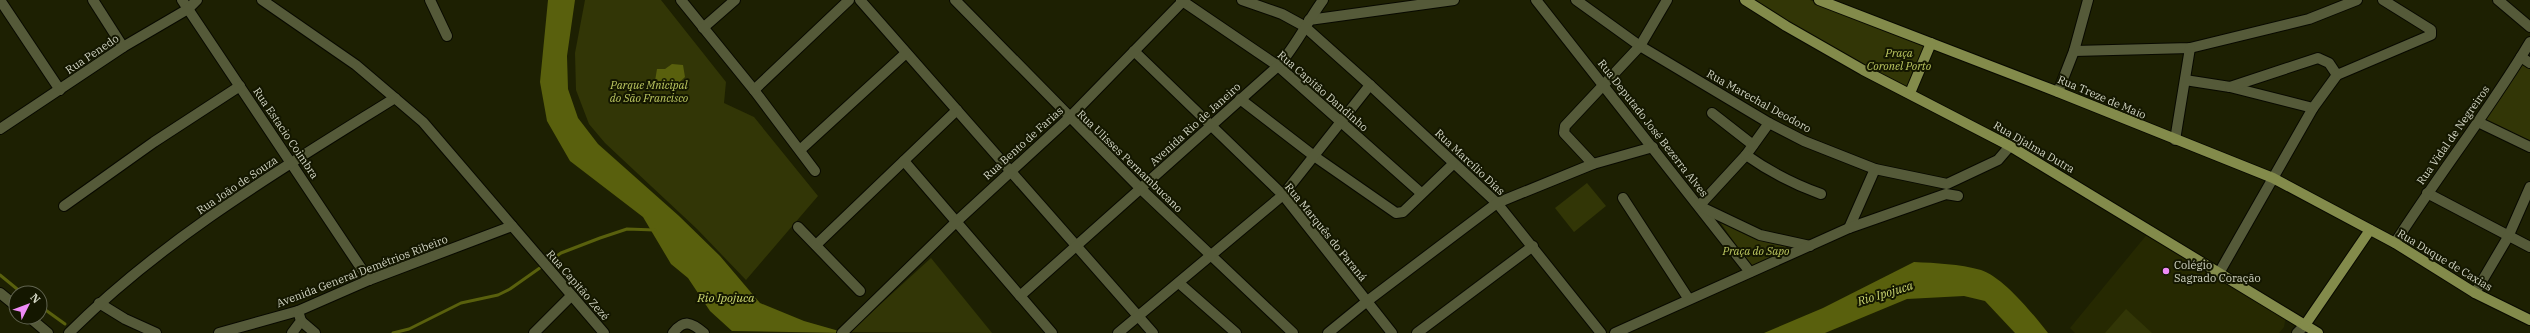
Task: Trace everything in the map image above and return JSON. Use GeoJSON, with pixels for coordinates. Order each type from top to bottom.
{"type":"FeatureCollection","features":[{"type":"Feature","properties":{"kind":"main road","name":"Rua Djalma Dutra"},"geometry":{"type":"LineString","coordinates":[[1745,0],[1850,63],[2010,146],[2219,273],[2301,329],[2318,333]]}},
{"type":"Feature","properties":{"kind":"main road","name":"Rua Treze de Maio"},"geometry":{"type":"LineString","coordinates":[[1819,0],[2058,92],[2273,178],[2370,230]]}},
{"type":"Feature","properties":{"kind":"main road"},"geometry":{"type":"LineString","coordinates":[[1910,93],[1931,43]]}},
{"type":"Feature","properties":{"kind":"main road"},"geometry":{"type":"LineString","coordinates":[[2301,329],[2370,230]]}},
{"type":"Feature","properties":{"kind":"main road","name":"Rua Duque de Caxias"},"geometry":{"type":"LineString","coordinates":[[2370,230],[2395,243],[2475,294],[2530,320]]}},
{"type":"Feature","properties":{"kind":"street"},"geometry":{"type":"LineString","coordinates":[[0,0],[60,90]]}},
{"type":"Feature","properties":{"kind":"street"},"geometry":{"type":"LineString","coordinates":[[93,0],[123,47]]}},
{"type":"Feature","properties":{"kind":"street","name":"Rua Estacio Coimbra"},"geometry":{"type":"LineString","coordinates":[[182,0],[368,280]]}},
{"type":"Feature","properties":{"kind":"street","name":"Rua Penedo"},"geometry":{"type":"LineString","coordinates":[[0,129],[123,47],[188,9],[197,0]]}},
{"type":"Feature","properties":{"kind":"street","name":"Rua Capitão Zezé"},"geometry":{"type":"LineString","coordinates":[[262,0],[356,66],[423,122],[604,333]]}},
{"type":"Feature","properties":{"kind":"street"},"geometry":{"type":"LineString","coordinates":[[430,0],[447,36]]}},
{"type":"Feature","properties":{"kind":"street"},"geometry":{"type":"LineString","coordinates":[[680,0],[754,90],[815,171]]}},
{"type":"Feature","properties":{"kind":"street"},"geometry":{"type":"LineString","coordinates":[[703,28],[734,0]]}},
{"type":"Feature","properties":{"kind":"street"},"geometry":{"type":"LineString","coordinates":[[754,90],[849,0]]}},
{"type":"Feature","properties":{"kind":"street"},"geometry":{"type":"LineString","coordinates":[[860,0],[1153,333]]}},
{"type":"Feature","properties":{"kind":"street","name":"Rua Ulisses Pernambucano"},"geometry":{"type":"LineString","coordinates":[[955,0],[1069,118],[1142,190],[1293,333]]}},
{"type":"Feature","properties":{"kind":"street","name":"Rua Bento de Farias"},"geometry":{"type":"LineString","coordinates":[[842,333],[1009,171],[1069,118],[1183,0]]}},
{"type":"Feature","properties":{"kind":"street","name":"Rua Capitão Dandinho"},"geometry":{"type":"LineString","coordinates":[[1183,0],[1278,66],[1421,193]]}},
{"type":"Feature","properties":{"kind":"street","name":"Rua Marcílio Dias"},"geometry":{"type":"LineString","coordinates":[[1242,0],[1306,23],[1453,164],[1497,203],[1533,246],[1601,333]]}},
{"type":"Feature","properties":{"kind":"street","name":"Avenida Rio de Janeiro"},"geometry":{"type":"LineString","coordinates":[[1020,296],[1076,245],[1142,190],[1209,126],[1278,66],[1291,51],[1306,23],[1323,0]]}},
{"type":"Feature","properties":{"kind":"street"},"geometry":{"type":"LineString","coordinates":[[1306,23],[1454,0]]}},
{"type":"Feature","properties":{"kind":"street","name":"Rua Deputado José Bezerra Alves"},"geometry":{"type":"LineString","coordinates":[[1536,0],[1750,272]]}},
{"type":"Feature","properties":{"kind":"street","name":"Rua Marechal Deodoro"},"geometry":{"type":"LineString","coordinates":[[1576,0],[1640,46],[1769,123],[1804,141],[1875,169],[1947,184],[1992,163],[2010,146]]}},
{"type":"Feature","properties":{"kind":"street"},"geometry":{"type":"LineString","coordinates":[[1593,164],[1564,133],[1571,120],[1605,86],[1640,46],[1667,0]]}},
{"type":"Feature","properties":{"kind":"street"},"geometry":{"type":"LineString","coordinates":[[2058,92],[2074,51],[2088,0]]}},
{"type":"Feature","properties":{"kind":"street"},"geometry":{"type":"LineString","coordinates":[[2074,51],[2190,48],[2309,19],[2357,0]]}},
{"type":"Feature","properties":{"kind":"street"},"geometry":{"type":"LineString","coordinates":[[2219,273],[2313,108],[2337,75],[2429,37],[2432,33],[2428,28],[2383,0]]}},
{"type":"Feature","properties":{"kind":"street"},"geometry":{"type":"LineString","coordinates":[[2503,2],[2530,27]]}},
{"type":"Feature","properties":{"kind":"street","name":"Rua Vidal de Negreiros"},"geometry":{"type":"LineString","coordinates":[[2395,243],[2427,193],[2478,122],[2530,42]]}},
{"type":"Feature","properties":{"kind":"street"},"geometry":{"type":"LineString","coordinates":[[2175,140],[2190,48]]}},
{"type":"Feature","properties":{"kind":"street","name":"Rua Marquês do Paraná"},"geometry":{"type":"LineString","coordinates":[[1134,51],[1209,126],[1282,195],[1392,333]]}},
{"type":"Feature","properties":{"kind":"street"},"geometry":{"type":"LineString","coordinates":[[800,150],[906,53]]}},
{"type":"Feature","properties":{"kind":"street"},"geometry":{"type":"LineString","coordinates":[[2521,57],[2530,63]]}},
{"type":"Feature","properties":{"kind":"street"},"geometry":{"type":"LineString","coordinates":[[2230,88],[2318,58],[2329,63],[2337,75]]}},
{"type":"Feature","properties":{"kind":"street"},"geometry":{"type":"LineString","coordinates":[[2185,80],[2230,88],[2313,108]]}},
{"type":"Feature","properties":{"kind":"street"},"geometry":{"type":"LineString","coordinates":[[1118,333],[1282,195],[1370,85]]}},
{"type":"Feature","properties":{"kind":"street"},"geometry":{"type":"LineString","coordinates":[[64,206],[141,150],[240,86]]}},
{"type":"Feature","properties":{"kind":"street","name":"Rua João de Souza"},"geometry":{"type":"LineString","coordinates":[[69,333],[99,303],[161,251],[291,163],[395,98]]}},
{"type":"Feature","properties":{"kind":"street"},"geometry":{"type":"LineString","coordinates":[[1240,99],[1314,156],[1399,213],[1453,164]]}},
{"type":"Feature","properties":{"kind":"street"},"geometry":{"type":"LineString","coordinates":[[816,245],[957,110]]}},
{"type":"Feature","properties":{"kind":"street"},"geometry":{"type":"LineString","coordinates":[[1712,113],[1753,145]]}},
{"type":"Feature","properties":{"kind":"street"},"geometry":{"type":"LineString","coordinates":[[2478,122],[2530,148]]}},
{"type":"Feature","properties":{"kind":"street"},"geometry":{"type":"LineString","coordinates":[[1769,123],[1746,154],[1699,206],[1760,235],[1810,246]]}},
{"type":"Feature","properties":{"kind":"street"},"geometry":{"type":"LineString","coordinates":[[1328,333],[1366,302],[1497,203],[1593,164],[1653,147]]}},
{"type":"Feature","properties":{"kind":"street"},"geometry":{"type":"LineString","coordinates":[[1746,154],[1781,178],[1821,194]]}},
{"type":"Feature","properties":{"kind":"street"},"geometry":{"type":"LineString","coordinates":[[904,161],[1052,333]]}},
{"type":"Feature","properties":{"kind":"street"},"geometry":{"type":"LineString","coordinates":[[1849,228],[1875,169]]}},
{"type":"Feature","properties":{"kind":"street"},"geometry":{"type":"LineString","coordinates":[[2475,294],[2508,237],[2530,187]]}},
{"type":"Feature","properties":{"kind":"street"},"geometry":{"type":"LineString","coordinates":[[2427,193],[2508,237],[2530,247]]}},
{"type":"Feature","properties":{"kind":"street"},"geometry":{"type":"LineString","coordinates":[[1615,333],[1688,298],[1849,228],[1946,194],[1958,196]]}},
{"type":"Feature","properties":{"kind":"street"},"geometry":{"type":"LineString","coordinates":[[1623,198],[1688,298]]}},
{"type":"Feature","properties":{"kind":"street","name":"Avenida General Demétrios Ribeiro"},"geometry":{"type":"LineString","coordinates":[[219,333],[299,316],[368,280],[512,226]]}},
{"type":"Feature","properties":{"kind":"street"},"geometry":{"type":"LineString","coordinates":[[798,227],[860,291]]}},
{"type":"Feature","properties":{"kind":"street"},"geometry":{"type":"LineString","coordinates":[[1416,333],[1533,246]]}},
{"type":"Feature","properties":{"kind":"street"},"geometry":{"type":"LineString","coordinates":[[1179,283],[1236,333]]}},
{"type":"Feature","properties":{"kind":"street"},"geometry":{"type":"LineString","coordinates":[[0,293],[8,300]]}},
{"type":"Feature","properties":{"kind":"street"},"geometry":{"type":"LineString","coordinates":[[534,333],[571,296]]}},
{"type":"Feature","properties":{"kind":"street"},"geometry":{"type":"LineString","coordinates":[[99,303],[125,319],[156,333]]}},
{"type":"Feature","properties":{"kind":"street"},"geometry":{"type":"LineString","coordinates":[[292,333],[299,316],[315,333]]}},
{"type":"Feature","properties":{"kind":"street"},"geometry":{"type":"LineString","coordinates":[[672,333],[680,324],[685,322],[696,326],[704,333]]}},
{"type":"Feature","properties":{"kind":"street"},"geometry":{"type":"LineString","coordinates":[[38,325],[48,333]]}},
{"type":"Feature","properties":{"kind":"shaded area","name":"Colégio Sagrado Coração"},"geometry":{"type":"Polygon","coordinates":[[[2149,232],[2286,316],[2284,327],[2279,333],[2075,333],[2070,328],[2149,232]]]}},
{"type":"Feature","properties":{"kind":"green space","name":"Parque Mnicipal do São Francisco"},"geometry":{"type":"Polygon","coordinates":[[[585,0],[661,0],[726,82],[724,103],[754,117],[818,196],[746,280],[697,229],[605,143],[589,124],[576,90],[575,53],[585,0]]]}},
{"type":"Feature","properties":{"kind":"green space","name":"Praça Coronel Porto"},"geometry":{"type":"Polygon","coordinates":[[[1748,0],[1810,0],[1933,47],[1913,92],[1865,68],[1748,0]]]}},
{"type":"Feature","properties":{"kind":"green space"},"geometry":{"type":"Polygon","coordinates":[[[2521,62],[2530,67],[2530,145],[2483,121],[2521,62]]]}},
{"type":"Feature","properties":{"kind":"green space"},"geometry":{"type":"Polygon","coordinates":[[[1587,183],[1606,206],[1574,232],[1555,208],[1587,183]]]}},
{"type":"Feature","properties":{"kind":"green space","name":"Praça do Sapo"},"geometry":{"type":"Polygon","coordinates":[[[1715,215],[1800,246],[1751,266],[1715,215]]]}},
{"type":"Feature","properties":{"kind":"green space"},"geometry":{"type":"Polygon","coordinates":[[[931,258],[992,333],[850,332],[931,258]]]}},
{"type":"Feature","properties":{"kind":"green space"},"geometry":{"type":"Polygon","coordinates":[[[2126,309],[2152,333],[2105,333],[2126,309]]]}},
{"type":"Feature","properties":{"kind":"water","name":"Rio Ipojuca"},"geometry":{"type":"Polygon","coordinates":[[[548,0],[575,0],[567,56],[568,89],[578,118],[598,144],[679,216],[720,256],[760,303],[804,321],[846,333],[732,331],[710,311],[688,278],[671,264],[643,217],[570,161],[547,121],[540,82],[548,0]]]}},
{"type":"Feature","properties":{"kind":"water"},"geometry":{"type":"Polygon","coordinates":[[[672,64],[683,65],[685,77],[671,90],[662,89],[655,81],[657,69],[665,69],[672,64]]]}},
{"type":"Feature","properties":{"kind":"water","name":"Rio Ipojuca"},"geometry":{"type":"Polygon","coordinates":[[[1914,262],[1964,266],[1990,274],[2018,297],[2048,333],[2015,333],[1985,301],[1964,296],[1907,299],[1825,333],[1764,333],[1823,308],[1914,262]]]}},
{"type":"Feature","properties":{"kind":"waterway"},"geometry":{"type":"LineString","coordinates":[[393,333],[409,329],[461,303],[498,295],[510,289],[561,253],[627,229],[655,230]]}},
{"type":"Feature","properties":{"kind":"waterway"},"geometry":{"type":"LineString","coordinates":[[0,275],[12,285]]}},
{"type":"Feature","properties":{"kind":"waterway"},"geometry":{"type":"LineString","coordinates":[[48,312],[65,324]]}},
{"type":"Feature","properties":{"kind":"place","name":"Colégio Sagrado Coração"},"geometry":{"type":"Point","coordinates":[2166,271]}}]}
